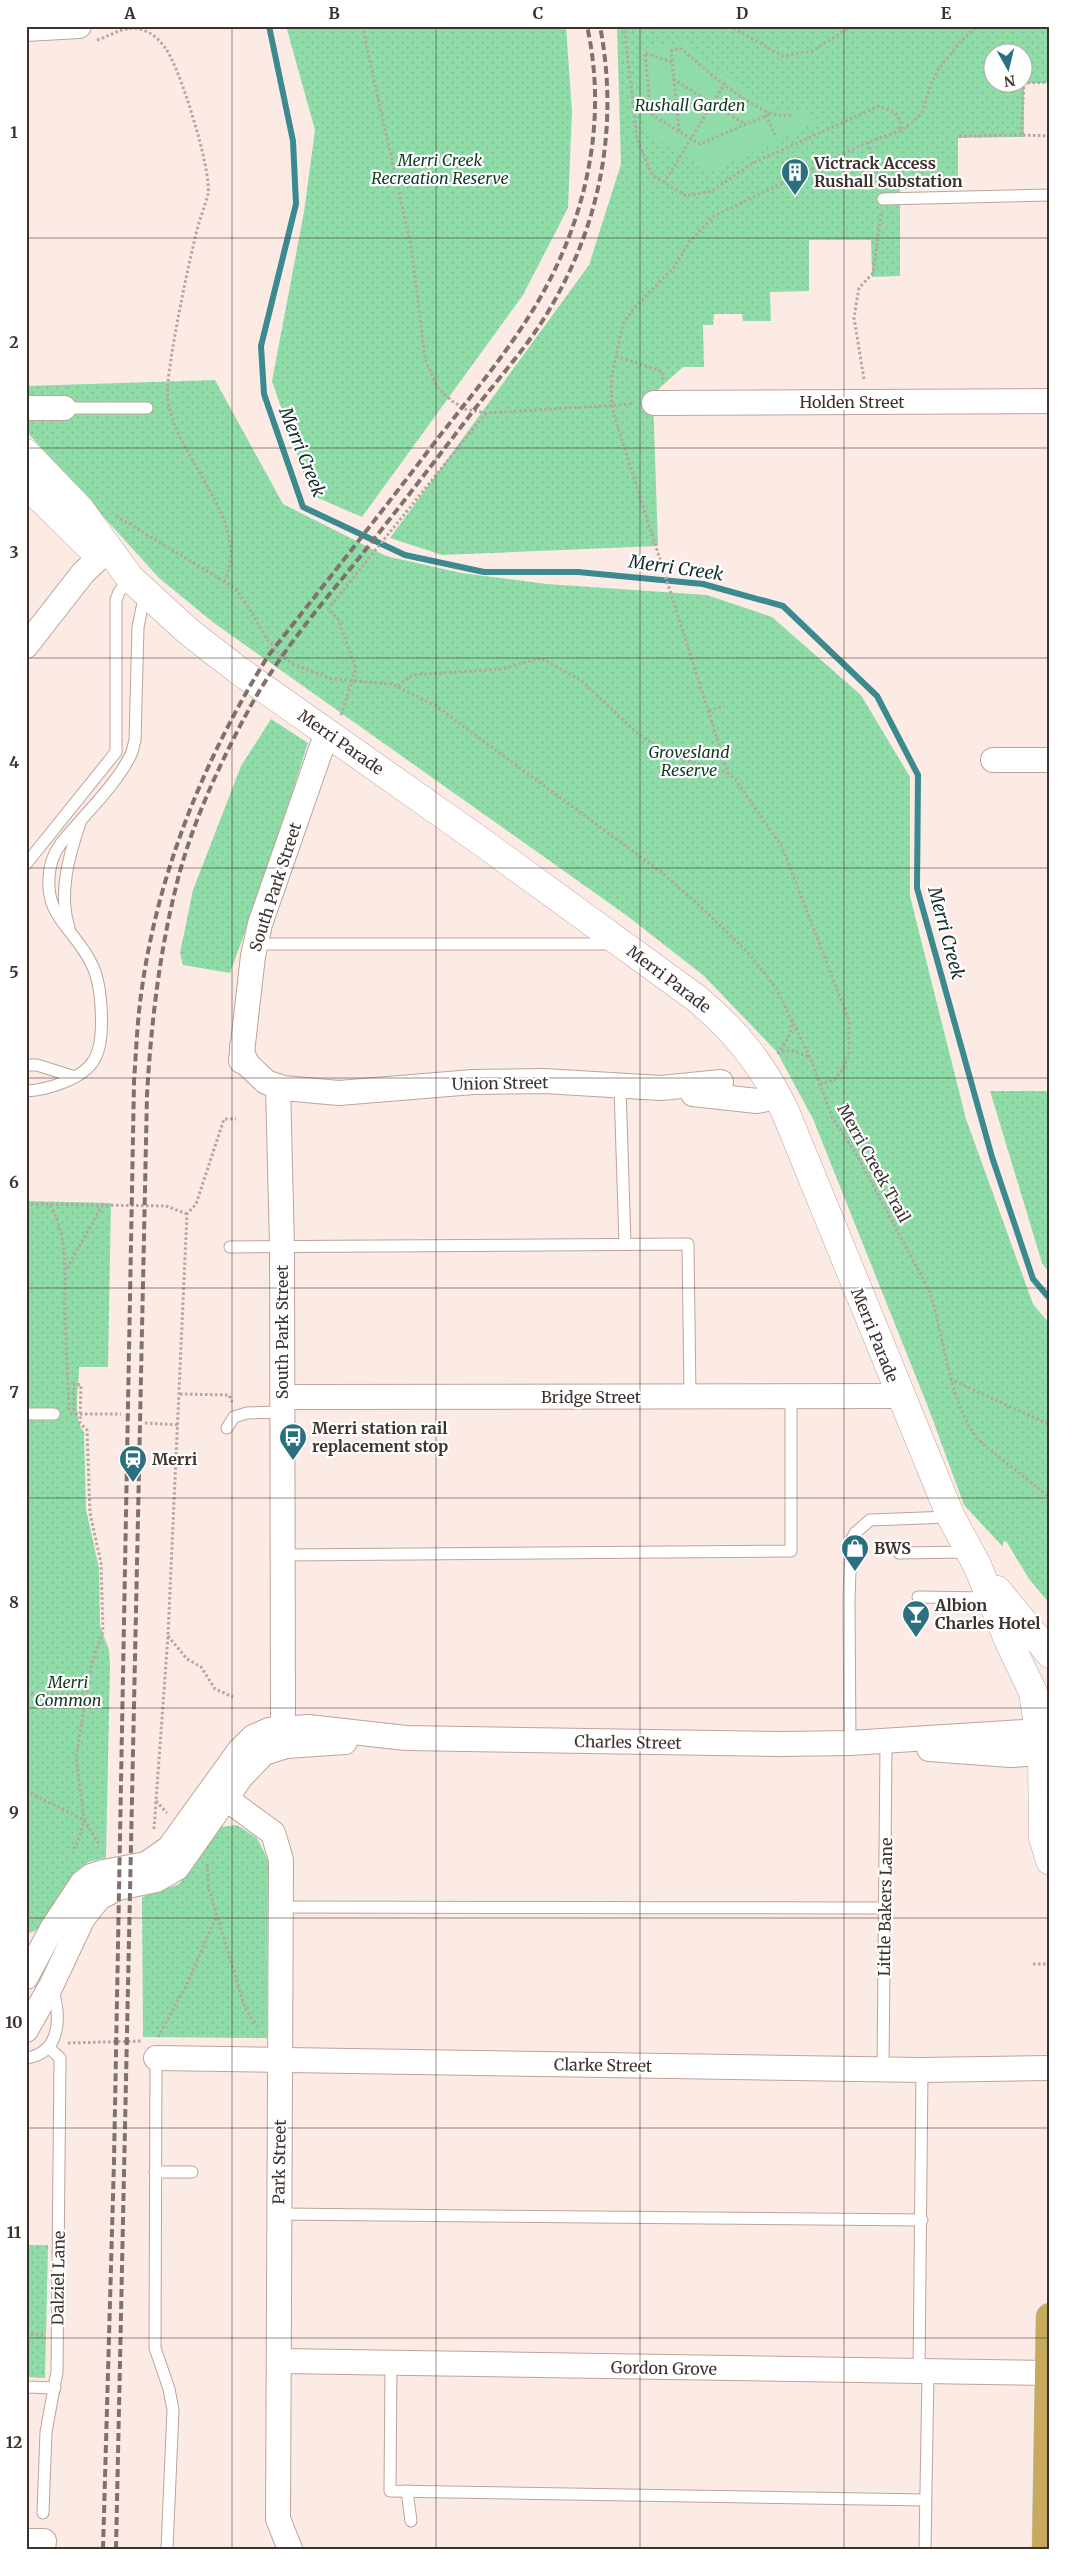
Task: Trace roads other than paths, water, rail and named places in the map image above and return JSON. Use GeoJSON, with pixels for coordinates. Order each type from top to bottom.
{"type":"FeatureCollection","features":[{"type":"Feature","properties":{"kind":"highway"},"geometry":{"type":"LineString","coordinates":[[1046,2549],[1050,2317]]}},
{"type":"Feature","properties":{"kind":"main road","name":"Merri Parade"},"geometry":{"type":"LineString","coordinates":[[26,453],[80,509],[105,552]]}},
{"type":"Feature","properties":{"kind":"main road","name":"Merri Parade"},"geometry":{"type":"LineString","coordinates":[[26,484],[105,552],[137,586],[219,655],[622,944],[714,1012],[736,1034],[770,1057],[778,1097],[950,1517],[973,1559],[1009,1642],[1030,1681],[1044,1730],[1043,1838],[1050,1862]]}},
{"type":"Feature","properties":{"kind":"main road","name":"Merri Parade"},"geometry":{"type":"LineString","coordinates":[[973,1559],[1050,1654]]}},
{"type":"Feature","properties":{"kind":"street"},"geometry":{"type":"LineString","coordinates":[[26,29],[87,33]]}},
{"type":"Feature","properties":{"kind":"street","name":"Holden Street"},"geometry":{"type":"LineString","coordinates":[[654,404],[1050,401]]}},
{"type":"Feature","properties":{"kind":"street"},"geometry":{"type":"LineString","coordinates":[[26,408],[64,408]]}},
{"type":"Feature","properties":{"kind":"street"},"geometry":{"type":"LineString","coordinates":[[26,646],[69,591],[105,552]]}},
{"type":"Feature","properties":{"kind":"street","name":"South Park Street"},"geometry":{"type":"LineString","coordinates":[[284,1737],[282,1247],[278,1095],[260,1096],[247,1082],[241,1071],[242,1046],[254,944],[330,734]]}},
{"type":"Feature","properties":{"kind":"street"},"geometry":{"type":"LineString","coordinates":[[993,760],[1050,760]]}},
{"type":"Feature","properties":{"kind":"street","name":"Union Street"},"geometry":{"type":"LineString","coordinates":[[278,1095],[300,1104],[339,1093],[449,1083],[523,1080],[620,1088],[661,1088],[721,1082]]}},
{"type":"Feature","properties":{"kind":"street","name":"Union Street"},"geometry":{"type":"LineString","coordinates":[[661,1088],[756,1102],[778,1097]]}},
{"type":"Feature","properties":{"kind":"street","name":"Bridge Street"},"geometry":{"type":"LineString","coordinates":[[283,1405],[690,1397],[900,1396]]}},
{"type":"Feature","properties":{"kind":"street","name":"Charles Street"},"geometry":{"type":"LineString","coordinates":[[51,1986],[88,1910],[99,1898],[118,1888],[152,1882],[172,1872],[181,1864],[191,1834],[220,1794],[235,1756],[249,1740],[269,1730],[284,1737],[308,1727],[406,1738],[850,1744],[995,1754],[1044,1730]]}},
{"type":"Feature","properties":{"kind":"street","name":"Charles Street"},"geometry":{"type":"LineString","coordinates":[[850,1744],[1044,1730]]}},
{"type":"Feature","properties":{"kind":"street","name":"Park Street"},"geometry":{"type":"LineString","coordinates":[[220,1794],[273,1833],[281,1860],[278,2519],[290,2549]]}},
{"type":"Feature","properties":{"kind":"street","name":"Charles Street"},"geometry":{"type":"LineString","coordinates":[[29,1961],[82,1883],[104,1872],[146,1864],[191,1834]]}},
{"type":"Feature","properties":{"kind":"street"},"geometry":{"type":"LineString","coordinates":[[29,1961],[53,1954],[71,1942]]}},
{"type":"Feature","properties":{"kind":"street"},"geometry":{"type":"LineString","coordinates":[[26,2030],[51,1986],[46,1970],[29,1961]]}},
{"type":"Feature","properties":{"kind":"street","name":"Clarke Street"},"geometry":{"type":"LineString","coordinates":[[153,2047],[281,2061],[922,2070],[1050,2068]]}},
{"type":"Feature","properties":{"kind":"street","name":"Gordon Grove"},"geometry":{"type":"LineString","coordinates":[[279,2361],[1049,2373]]}},
{"type":"Feature","properties":{"kind":"lane"},"geometry":{"type":"LineString","coordinates":[[883,199],[1050,195]]}},
{"type":"Feature","properties":{"kind":"lane"},"geometry":{"type":"LineString","coordinates":[[64,408],[147,408]]}},
{"type":"Feature","properties":{"kind":"lane"},"geometry":{"type":"LineString","coordinates":[[26,864],[116,752],[116,600],[119,592],[137,586],[138,627],[134,747],[131,755],[81,821],[59,843],[51,864],[49,880],[52,908],[72,934],[93,967],[101,1006],[96,1056],[90,1066],[75,1077],[51,1086],[26,1091]]}},
{"type":"Feature","properties":{"kind":"lane"},"geometry":{"type":"LineString","coordinates":[[72,934],[66,914],[66,879],[81,821]]}},
{"type":"Feature","properties":{"kind":"lane"},"geometry":{"type":"LineString","coordinates":[[254,944],[622,944]]}},
{"type":"Feature","properties":{"kind":"lane"},"geometry":{"type":"LineString","coordinates":[[26,1065],[37,1065],[75,1077]]}},
{"type":"Feature","properties":{"kind":"lane"},"geometry":{"type":"LineString","coordinates":[[620,1088],[625,1244]]}},
{"type":"Feature","properties":{"kind":"lane"},"geometry":{"type":"LineString","coordinates":[[230,1247],[688,1244],[690,1397]]}},
{"type":"Feature","properties":{"kind":"lane"},"geometry":{"type":"LineString","coordinates":[[284,1555],[791,1551],[791,1397]]}},
{"type":"Feature","properties":{"kind":"lane","name":"Bridge Street"},"geometry":{"type":"LineString","coordinates":[[227,1428],[234,1417],[283,1405]]}},
{"type":"Feature","properties":{"kind":"lane"},"geometry":{"type":"LineString","coordinates":[[26,1414],[54,1414]]}},
{"type":"Feature","properties":{"kind":"lane"},"geometry":{"type":"LineString","coordinates":[[850,1744],[849,1600],[851,1541],[861,1527],[870,1520],[950,1517]]}},
{"type":"Feature","properties":{"kind":"lane"},"geometry":{"type":"LineString","coordinates":[[899,1553],[973,1559]]}},
{"type":"Feature","properties":{"kind":"lane"},"geometry":{"type":"LineString","coordinates":[[918,1597],[991,1598]]}},
{"type":"Feature","properties":{"kind":"lane","name":"Little Bakers Lane"},"geometry":{"type":"LineString","coordinates":[[883,2069],[886,1746]]}},
{"type":"Feature","properties":{"kind":"lane"},"geometry":{"type":"LineString","coordinates":[[282,1907],[884,1908]]}},
{"type":"Feature","properties":{"kind":"lane"},"geometry":{"type":"LineString","coordinates":[[26,2058],[39,2055],[50,2045],[58,2019],[51,1986]]}},
{"type":"Feature","properties":{"kind":"lane","name":"Dalziel Lane"},"geometry":{"type":"LineString","coordinates":[[43,2513],[46,2432],[55,2388],[58,2336],[60,2058],[50,2045]]}},
{"type":"Feature","properties":{"kind":"lane"},"geometry":{"type":"LineString","coordinates":[[153,2047],[155,2348],[169,2389],[173,2410],[167,2549]]}},
{"type":"Feature","properties":{"kind":"lane"},"geometry":{"type":"LineString","coordinates":[[922,2070],[923,2372],[926,2549]]}},
{"type":"Feature","properties":{"kind":"lane"},"geometry":{"type":"LineString","coordinates":[[155,2172],[192,2172]]}},
{"type":"Feature","properties":{"kind":"lane"},"geometry":{"type":"LineString","coordinates":[[279,2214],[922,2220]]}},
{"type":"Feature","properties":{"kind":"lane"},"geometry":{"type":"LineString","coordinates":[[391,2364],[390,2491],[925,2500]]}},
{"type":"Feature","properties":{"kind":"lane"},"geometry":{"type":"LineString","coordinates":[[26,2387],[55,2388]]}},
{"type":"Feature","properties":{"kind":"lane"},"geometry":{"type":"LineString","coordinates":[[407,2491],[411,2521]]}},
{"type":"Feature","properties":{"kind":"waterway","name":"Merri Creek"},"geometry":{"type":"LineString","coordinates":[[269,26],[293,141],[296,204],[261,346],[264,394],[303,507],[405,555],[484,572],[578,572],[703,584],[783,606],[877,696],[918,775],[917,888],[992,1157],[1033,1279],[1050,1299]]}},
{"type":"Feature","properties":{"kind":"railway"},"geometry":{"type":"LineString","coordinates":[[103,2549],[114,2161],[134,1082],[140,1006],[148,950],[171,862],[186,819],[223,735],[268,656],[505,352],[546,288],[576,217],[586,180],[593,142],[595,103],[593,65],[587,26]]}},
{"type":"Feature","properties":{"kind":"railway"},"geometry":{"type":"LineString","coordinates":[[116,2549],[147,1095],[153,1016],[160,964],[170,913],[189,841],[227,751],[249,709],[273,669],[301,631],[528,342],[562,286],[578,251],[591,215],[600,179],[606,141],[606,65],[600,26]]}},
{"type":"Feature","properties":{"kind":"place","name":"Victrack Access Rushall Substation"},"geometry":{"type":"Point","coordinates":[795,196]}},
{"type":"Feature","properties":{"kind":"place","name":"Merri station rail replacement stop"},"geometry":{"type":"Point","coordinates":[293,1461]}},
{"type":"Feature","properties":{"kind":"place","name":"Merri"},"geometry":{"type":"Point","coordinates":[133,1483]}},
{"type":"Feature","properties":{"kind":"place","name":"BWS"},"geometry":{"type":"Point","coordinates":[855,1572]}},
{"type":"Feature","properties":{"kind":"place","name":"Albion Charles Hotel"},"geometry":{"type":"Point","coordinates":[916,1638]}},
{"type":"Feature","properties":{"kind":"park label","name":"Rushall Garden"},"geometry":{"type":"Point","coordinates":[690,105]}},
{"type":"Feature","properties":{"kind":"park label","name":"Merri Creek Recreation Reserve"},"geometry":{"type":"Point","coordinates":[440,169]}},
{"type":"Feature","properties":{"kind":"park label","name":"Grovesland Reserve"},"geometry":{"type":"Point","coordinates":[689,761]}},
{"type":"Feature","properties":{"kind":"park label","name":"Merri Common"},"geometry":{"type":"Point","coordinates":[68,1691]}}]}
